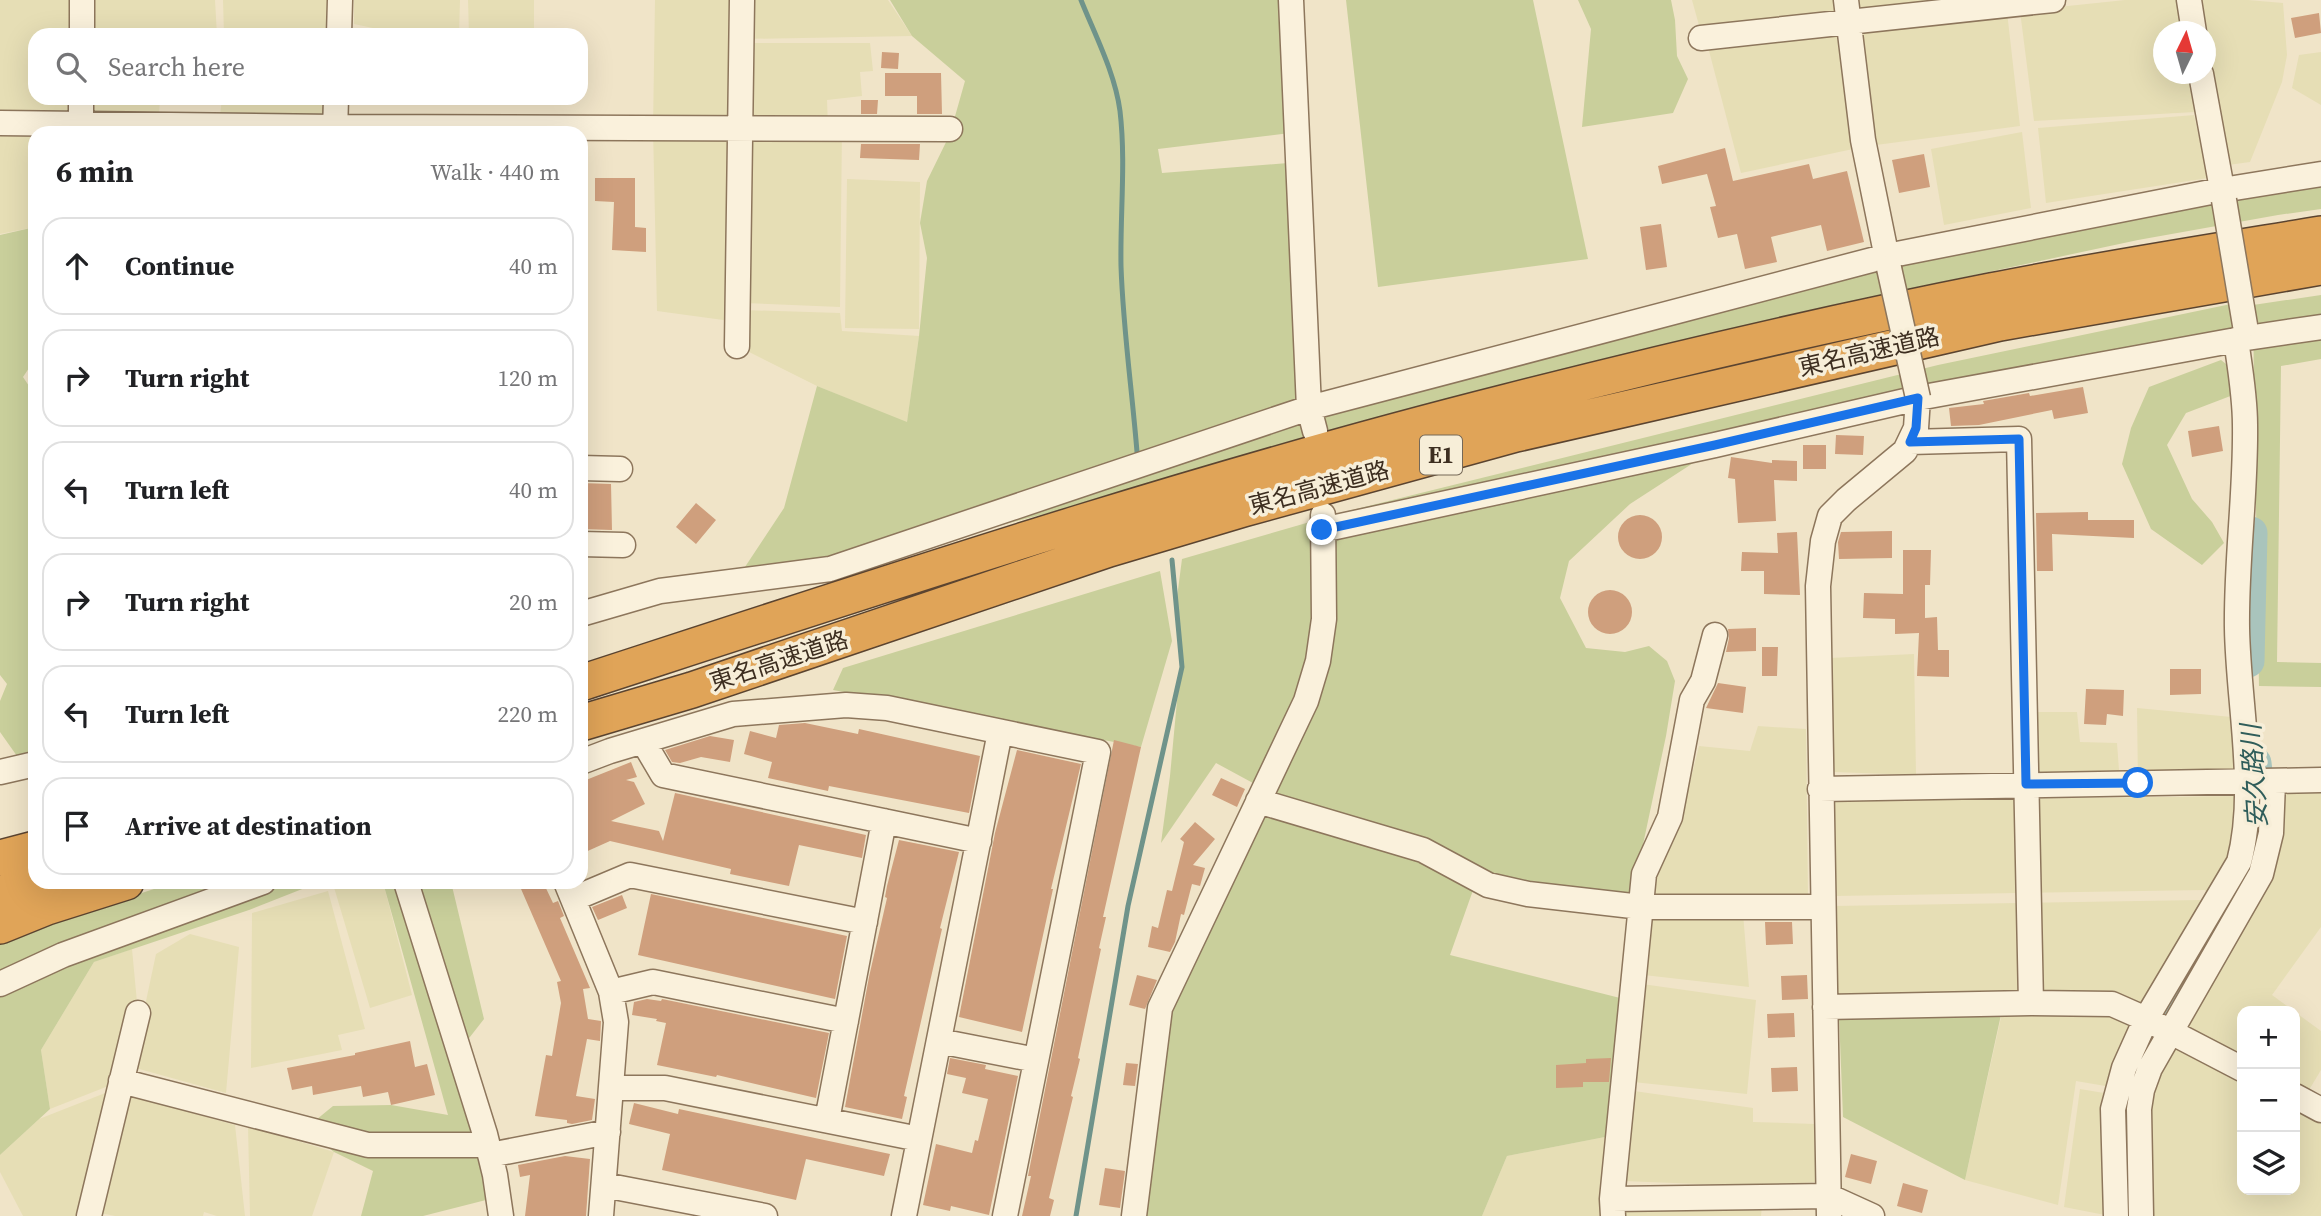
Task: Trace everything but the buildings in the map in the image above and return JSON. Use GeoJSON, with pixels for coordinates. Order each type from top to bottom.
{"type":"FeatureCollection","features":[{"type":"Feature","properties":{"kind":"highway","name":"東名高速道路"},"geometry":{"type":"LineString","coordinates":[[588,681],[1099,516],[1247,472],[1507,402],[1853,319],[1983,292],[2321,233]]}},
{"type":"Feature","properties":{"kind":"highway","name":"東名高速道路"},"geometry":{"type":"LineString","coordinates":[[588,723],[1110,549],[1242,509],[1516,434],[2000,323],[2321,267]]}},
{"type":"Feature","properties":{"kind":"highway"},"geometry":{"type":"LineString","coordinates":[[0,858],[28,851]]}},
{"type":"Feature","properties":{"kind":"highway"},"geometry":{"type":"LineString","coordinates":[[0,894],[28,886]]}},
{"type":"Feature","properties":{"kind":"highway"},"geometry":{"type":"LineString","coordinates":[[0,926],[47,907],[104,889]]}},
{"type":"Feature","properties":{"kind":"street"},"geometry":{"type":"LineString","coordinates":[[82,0],[82,28]]}},
{"type":"Feature","properties":{"kind":"street"},"geometry":{"type":"LineString","coordinates":[[339,28],[340,0]]}},
{"type":"Feature","properties":{"kind":"street"},"geometry":{"type":"LineString","coordinates":[[737,346],[742,0]]}},
{"type":"Feature","properties":{"kind":"street"},"geometry":{"type":"LineString","coordinates":[[1292,0],[1312,419]]}},
{"type":"Feature","properties":{"kind":"street"},"geometry":{"type":"LineString","coordinates":[[1701,38],[1847,11],[2053,0]]}},
{"type":"Feature","properties":{"kind":"street"},"geometry":{"type":"LineString","coordinates":[[2189,0],[2192,21]]}},
{"type":"Feature","properties":{"kind":"street"},"geometry":{"type":"LineString","coordinates":[[1828,1206],[1818,586],[1830,516],[1905,451],[1916,428],[1918,398],[1863,140],[1847,11]]}},
{"type":"Feature","properties":{"kind":"street"},"geometry":{"type":"LineString","coordinates":[[2116,1216],[2113,1109],[2124,1068],[2146,1019],[2239,862],[2245,840],[2246,782],[2237,632],[2245,427],[2243,334],[2204,84]]}},
{"type":"Feature","properties":{"kind":"street"},"geometry":{"type":"LineString","coordinates":[[81,105],[81,126]]}},
{"type":"Feature","properties":{"kind":"street"},"geometry":{"type":"LineString","coordinates":[[335,126],[337,105]]}},
{"type":"Feature","properties":{"kind":"street"},"geometry":{"type":"LineString","coordinates":[[0,122],[54,126]]}},
{"type":"Feature","properties":{"kind":"street"},"geometry":{"type":"LineString","coordinates":[[588,129],[950,129]]}},
{"type":"Feature","properties":{"kind":"street"},"geometry":{"type":"LineString","coordinates":[[588,612],[660,591],[830,569],[1312,419],[1888,262],[2321,174]]}},
{"type":"Feature","properties":{"kind":"street"},"geometry":{"type":"LineString","coordinates":[[1134,1216],[1160,1008],[1306,701],[1318,661],[1324,619],[1323,521],[1715,445],[1918,398],[2243,334],[2321,327]]}},
{"type":"Feature","properties":{"kind":"street"},"geometry":{"type":"LineString","coordinates":[[1910,442],[2019,439],[2031,1003]]}},
{"type":"Feature","properties":{"kind":"street"},"geometry":{"type":"LineString","coordinates":[[588,468],[620,469]]}},
{"type":"Feature","properties":{"kind":"street"},"geometry":{"type":"LineString","coordinates":[[588,544],[623,545]]}},
{"type":"Feature","properties":{"kind":"street"},"geometry":{"type":"LineString","coordinates":[[1715,635],[1703,681],[1692,701],[1671,817],[1644,874],[1613,1208],[1828,1206],[1872,1216]]}},
{"type":"Feature","properties":{"kind":"street"},"geometry":{"type":"LineString","coordinates":[[588,760],[733,714],[846,705],[887,708],[1098,752],[1005,1216]]}},
{"type":"Feature","properties":{"kind":"street"},"geometry":{"type":"LineString","coordinates":[[904,1216],[1000,732]]}},
{"type":"Feature","properties":{"kind":"street"},"geometry":{"type":"LineString","coordinates":[[643,741],[663,775],[979,841]]}},
{"type":"Feature","properties":{"kind":"street"},"geometry":{"type":"LineString","coordinates":[[0,772],[28,766]]}},
{"type":"Feature","properties":{"kind":"street"},"geometry":{"type":"LineString","coordinates":[[1820,789],[2321,780]]}},
{"type":"Feature","properties":{"kind":"street"},"geometry":{"type":"LineString","coordinates":[[2141,1216],[2138,1109],[2142,1090],[2150,1068],[2261,874],[2271,834],[2273,782]]}},
{"type":"Feature","properties":{"kind":"street"},"geometry":{"type":"LineString","coordinates":[[1258,801],[1423,850],[1488,885],[1528,894],[1641,908],[1822,907]]}},
{"type":"Feature","properties":{"kind":"street"},"geometry":{"type":"LineString","coordinates":[[827,1120],[884,821]]}},
{"type":"Feature","properties":{"kind":"street"},"geometry":{"type":"LineString","coordinates":[[588,886],[630,875],[865,922]]}},
{"type":"Feature","properties":{"kind":"street"},"geometry":{"type":"LineString","coordinates":[[0,984],[63,955],[244,889]]}},
{"type":"Feature","properties":{"kind":"street"},"geometry":{"type":"LineString","coordinates":[[408,889],[489,1150],[501,1216]]}},
{"type":"Feature","properties":{"kind":"street"},"geometry":{"type":"LineString","coordinates":[[569,891],[611,992],[616,1022],[601,1216]]}},
{"type":"Feature","properties":{"kind":"street"},"geometry":{"type":"LineString","coordinates":[[611,992],[653,982],[846,1021]]}},
{"type":"Feature","properties":{"kind":"street"},"geometry":{"type":"LineString","coordinates":[[1825,1007],[2112,1004],[2237,1066]]}},
{"type":"Feature","properties":{"kind":"street"},"geometry":{"type":"LineString","coordinates":[[89,1216],[138,1013]]}},
{"type":"Feature","properties":{"kind":"street"},"geometry":{"type":"LineString","coordinates":[[939,1041],[1036,1060]]}},
{"type":"Feature","properties":{"kind":"street"},"geometry":{"type":"LineString","coordinates":[[121,1082],[368,1145],[489,1150],[608,1132]]}},
{"type":"Feature","properties":{"kind":"street"},"geometry":{"type":"LineString","coordinates":[[611,1088],[665,1088],[919,1139]]}},
{"type":"Feature","properties":{"kind":"street"},"geometry":{"type":"LineString","coordinates":[[2300,1099],[2321,1110]]}},
{"type":"Feature","properties":{"kind":"street"},"geometry":{"type":"LineString","coordinates":[[604,1185],[765,1216]]}},
{"type":"Feature","properties":{"kind":"shaded area"},"geometry":{"type":"Polygon","coordinates":[[[0,0],[215,0],[217,28],[28,28],[28,105],[160,105],[159,115],[0,115],[0,0]]]}},
{"type":"Feature","properties":{"kind":"shaded area"},"geometry":{"type":"Polygon","coordinates":[[[223,0],[337,0],[337,28],[224,28],[223,0]]]}},
{"type":"Feature","properties":{"kind":"shaded area"},"geometry":{"type":"Polygon","coordinates":[[[354,0],[460,0],[459,28],[373,28],[354,24],[354,0]]]}},
{"type":"Feature","properties":{"kind":"shaded area"},"geometry":{"type":"Polygon","coordinates":[[[468,0],[534,0],[534,28],[469,28],[468,0]]]}},
{"type":"Feature","properties":{"kind":"shaded area"},"geometry":{"type":"Polygon","coordinates":[[[655,0],[888,0],[912,36],[742,39],[742,43],[870,43],[873,71],[860,72],[862,96],[827,100],[828,128],[842,129],[840,307],[744,303],[738,322],[657,311],[653,128],[655,0]]]}},
{"type":"Feature","properties":{"kind":"shaded area"},"geometry":{"type":"Polygon","coordinates":[[[1692,0],[1835,0],[1837,14],[1700,29],[1692,0]]]}},
{"type":"Feature","properties":{"kind":"shaded area"},"geometry":{"type":"Polygon","coordinates":[[[1858,0],[1993,0],[1860,13],[1858,0]]]}},
{"type":"Feature","properties":{"kind":"shaded area"},"geometry":{"type":"Polygon","coordinates":[[[2125,0],[2177,0],[2180,21],[2153,21],[2153,84],[2191,84],[2195,112],[2034,121],[2020,11],[2125,0]]]}},
{"type":"Feature","properties":{"kind":"shaded area"},"geometry":{"type":"Polygon","coordinates":[[[2200,0],[2283,3],[2287,55],[2282,82],[2250,162],[2228,165],[2214,84],[2216,21],[2204,21],[2200,0]]]}},
{"type":"Feature","properties":{"kind":"shaded area"},"geometry":{"type":"Polygon","coordinates":[[[2007,12],[2020,126],[1876,145],[1859,27],[2007,12]]]}},
{"type":"Feature","properties":{"kind":"shaded area"},"geometry":{"type":"Polygon","coordinates":[[[1836,30],[1853,149],[1741,173],[1708,47],[1836,30]]]}},
{"type":"Feature","properties":{"kind":"shaded area"},"geometry":{"type":"Polygon","coordinates":[[[2321,52],[2321,105],[2292,88],[2299,55],[2321,52]]]}},
{"type":"Feature","properties":{"kind":"shaded area"},"geometry":{"type":"Polygon","coordinates":[[[221,105],[336,105],[336,117],[220,116],[221,105]]]}},
{"type":"Feature","properties":{"kind":"shaded area"},"geometry":{"type":"Polygon","coordinates":[[[2194,115],[2208,178],[2046,203],[2038,128],[2194,115]]]}},
{"type":"Feature","properties":{"kind":"shaded area"},"geometry":{"type":"Polygon","coordinates":[[[2022,132],[2031,208],[1944,225],[1931,149],[2022,132]]]}},
{"type":"Feature","properties":{"kind":"shaded area"},"geometry":{"type":"Polygon","coordinates":[[[0,135],[28,137],[28,228],[0,234],[0,135]]]}},
{"type":"Feature","properties":{"kind":"shaded area"},"geometry":{"type":"Polygon","coordinates":[[[847,179],[920,182],[919,329],[845,328],[847,179]]]}},
{"type":"Feature","properties":{"kind":"shaded area"},"geometry":{"type":"Polygon","coordinates":[[[743,310],[840,313],[842,331],[919,336],[907,423],[817,386],[737,346],[743,310]]]}},
{"type":"Feature","properties":{"kind":"shaded area"},"geometry":{"type":"Polygon","coordinates":[[[1914,654],[1916,775],[1834,772],[1830,658],[1914,654]]]}},
{"type":"Feature","properties":{"kind":"shaded area"},"geometry":{"type":"Polygon","coordinates":[[[2137,708],[2242,718],[2246,782],[2138,783],[2137,708]]]}},
{"type":"Feature","properties":{"kind":"shaded area"},"geometry":{"type":"Polygon","coordinates":[[[2025,712],[2077,712],[2080,742],[2117,743],[2120,783],[2026,784],[2025,712]]]}},
{"type":"Feature","properties":{"kind":"shaded area"},"geometry":{"type":"Polygon","coordinates":[[[1758,726],[1806,729],[1808,896],[1652,898],[1660,863],[1681,818],[1699,746],[1750,751],[1758,726]]]}},
{"type":"Feature","properties":{"kind":"shaded area"},"geometry":{"type":"Polygon","coordinates":[[[2321,780],[2321,927],[2272,995],[2287,1006],[2237,1006],[2237,1195],[2300,1195],[2300,1016],[2321,1031],[2321,1070],[2303,1100],[2321,1110],[2321,1216],[2141,1216],[2139,1109],[2261,874],[2273,782],[2321,780]]]}},
{"type":"Feature","properties":{"kind":"shaded area"},"geometry":{"type":"Polygon","coordinates":[[[2246,796],[2214,904],[2205,890],[1834,896],[1830,801],[2246,796]]]}},
{"type":"Feature","properties":{"kind":"shaded area"},"geometry":{"type":"Polygon","coordinates":[[[334,889],[385,889],[412,995],[370,1008],[334,889]]]}},
{"type":"Feature","properties":{"kind":"shaded area"},"geometry":{"type":"Polygon","coordinates":[[[328,891],[365,1029],[338,1035],[342,1050],[251,1068],[252,913],[328,891]]]}},
{"type":"Feature","properties":{"kind":"shaded area"},"geometry":{"type":"Polygon","coordinates":[[[2200,900],[2208,914],[2117,1088],[2076,1081],[2058,1205],[1965,1180],[2004,1004],[1834,998],[1833,906],[2200,900]]]}},
{"type":"Feature","properties":{"kind":"shaded area"},"geometry":{"type":"Polygon","coordinates":[[[1743,913],[1749,987],[1644,975],[1648,915],[1743,913]]]}},
{"type":"Feature","properties":{"kind":"shaded area"},"geometry":{"type":"Polygon","coordinates":[[[190,934],[239,947],[226,1093],[132,1067],[156,954],[190,934]]]}},
{"type":"Feature","properties":{"kind":"shaded area"},"geometry":{"type":"Polygon","coordinates":[[[132,949],[138,1013],[121,1081],[50,1109],[41,1050],[94,962],[132,949]]]}},
{"type":"Feature","properties":{"kind":"shaded area"},"geometry":{"type":"Polygon","coordinates":[[[1642,984],[1756,1000],[1747,1094],[1633,1082],[1642,984]]]}},
{"type":"Feature","properties":{"kind":"shaded area"},"geometry":{"type":"Polygon","coordinates":[[[2080,1089],[2116,1095],[2110,1216],[2064,1207],[2080,1089]]]}},
{"type":"Feature","properties":{"kind":"shaded area"},"geometry":{"type":"Polygon","coordinates":[[[113,1090],[80,1216],[23,1216],[0,1172],[0,1155],[39,1119],[113,1090]]]}},
{"type":"Feature","properties":{"kind":"shaded area"},"geometry":{"type":"Polygon","coordinates":[[[1634,1091],[1753,1108],[1753,1122],[1815,1124],[1818,1182],[1748,1186],[1624,1181],[1634,1091]]]}},
{"type":"Feature","properties":{"kind":"shaded area"},"geometry":{"type":"Polygon","coordinates":[[[128,1095],[235,1125],[245,1216],[217,1216],[204,1212],[203,1216],[115,1216],[100,1213],[128,1095]]]}},
{"type":"Feature","properties":{"kind":"shaded area"},"geometry":{"type":"Polygon","coordinates":[[[248,1126],[334,1152],[312,1216],[250,1216],[248,1126]]]}},
{"type":"Feature","properties":{"kind":"shaded area"},"geometry":{"type":"Polygon","coordinates":[[[1610,1136],[1605,1216],[1482,1216],[1507,1156],[1610,1136]]]}},
{"type":"Feature","properties":{"kind":"shaded area"},"geometry":{"type":"Polygon","coordinates":[[[1620,1206],[1762,1206],[1761,1216],[1619,1216],[1620,1206]]]}},
{"type":"Feature","properties":{"kind":"green space"},"geometry":{"type":"Polygon","coordinates":[[[890,0],[1291,0],[1298,132],[1158,149],[1162,173],[1300,162],[1309,408],[1649,319],[2199,204],[2321,182],[2321,209],[2138,240],[1792,314],[1359,422],[1103,499],[824,570],[741,573],[784,508],[817,386],[907,422],[927,258],[920,223],[927,181],[950,134],[965,81],[912,36],[890,0]]]}},
{"type":"Feature","properties":{"kind":"green space"},"geometry":{"type":"Polygon","coordinates":[[[1346,0],[1533,0],[1588,259],[1378,287],[1346,0]]]}},
{"type":"Feature","properties":{"kind":"green space"},"geometry":{"type":"Polygon","coordinates":[[[1578,0],[1671,0],[1677,56],[1688,79],[1673,113],[1582,127],[1591,29],[1578,0]]]}},
{"type":"Feature","properties":{"kind":"green space"},"geometry":{"type":"Polygon","coordinates":[[[28,229],[28,370],[23,377],[28,384],[28,753],[17,756],[0,732],[0,701],[7,684],[0,675],[0,235],[28,229]]]}},
{"type":"Feature","properties":{"kind":"green space"},"geometry":{"type":"Polygon","coordinates":[[[2321,295],[2321,359],[2281,366],[2277,662],[2321,663],[2321,687],[2259,686],[2254,387],[2186,413],[2167,445],[2192,499],[2212,522],[2224,543],[2202,565],[2151,529],[2122,464],[2131,428],[2149,387],[2221,360],[2254,386],[2253,305],[2321,295]]]}},
{"type":"Feature","properties":{"kind":"green space"},"geometry":{"type":"Polygon","coordinates":[[[2231,304],[2237,332],[1704,456],[1630,504],[1569,561],[1560,598],[1586,648],[1625,652],[1649,646],[1667,661],[1675,681],[1630,906],[1477,879],[1450,955],[1624,999],[1610,1136],[1507,1156],[1482,1216],[1134,1216],[1180,967],[1264,789],[1216,763],[1161,843],[1181,658],[1176,605],[1182,559],[1348,511],[1938,365],[2231,304]]]}},
{"type":"Feature","properties":{"kind":"green space"},"geometry":{"type":"Polygon","coordinates":[[[1160,571],[1172,641],[1141,747],[833,690],[843,668],[1160,571]]]}},
{"type":"Feature","properties":{"kind":"green space"},"geometry":{"type":"Polygon","coordinates":[[[154,889],[302,889],[249,910],[94,962],[41,1050],[50,1109],[0,1155],[0,940],[154,889]]]}},
{"type":"Feature","properties":{"kind":"green space"},"geometry":{"type":"Polygon","coordinates":[[[385,889],[453,889],[484,1019],[459,1051],[507,1180],[486,1200],[423,1216],[361,1216],[373,1171],[334,1152],[305,1129],[333,1106],[391,1105],[448,1115],[385,889]]]}},
{"type":"Feature","properties":{"kind":"green space"},"geometry":{"type":"Polygon","coordinates":[[[2002,1010],[1965,1180],[1843,1117],[1839,1015],[2002,1010]]]}},
{"type":"Feature","properties":{"kind":"waterway"},"geometry":{"type":"LineString","coordinates":[[1081,0],[1109,68],[1120,111],[1123,149],[1122,289],[1137,452]]}},
{"type":"Feature","properties":{"kind":"waterway","name":"安久路川"},"geometry":{"type":"LineString","coordinates":[[2248,661],[2251,533]]}},
{"type":"Feature","properties":{"kind":"waterway"},"geometry":{"type":"LineString","coordinates":[[1076,1216],[1128,906],[1182,667],[1172,560]]}},
{"type":"Feature","properties":{"kind":"waterway","name":"安久路川"},"geometry":{"type":"LineString","coordinates":[[2127,1183],[2125,1109],[2129,1084],[2142,1055],[2248,870],[2259,838],[2259,798],[2255,763]]}},
{"type":"Feature","properties":{"kind":"route"},"geometry":{"type":"LineString","coordinates":[[1322,530],[1918,398],[1916,428],[1910,442],[2019,439],[2026,784],[2138,783]]}}]}
